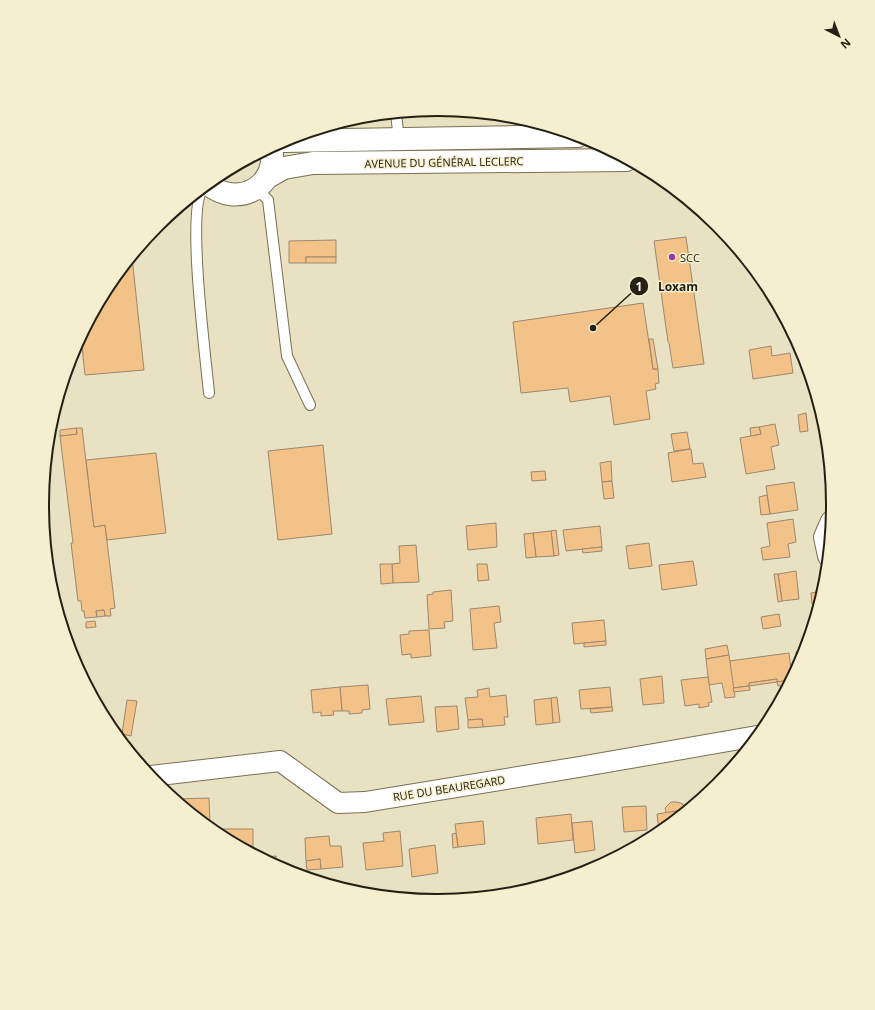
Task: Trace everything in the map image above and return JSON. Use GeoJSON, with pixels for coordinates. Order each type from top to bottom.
{"type":"FeatureCollection","features":[{"type":"Feature","properties":{"kind":"main road"},"geometry":{"type":"LineString","coordinates":[[303,141],[560,136]]}},
{"type":"Feature","properties":{"kind":"main road"},"geometry":{"type":"LineString","coordinates":[[261,183],[271,166],[271,155]]}},
{"type":"Feature","properties":{"kind":"main road","name":"AVENUE DU GÉNÉRAL LECLERC"},"geometry":{"type":"LineString","coordinates":[[214,188],[219,192],[234,196],[242,195],[284,168],[313,163],[615,160]]}},
{"type":"Feature","properties":{"kind":"street","name":"RUE DU BEAUREGARD"},"geometry":{"type":"LineString","coordinates":[[158,775],[280,761],[338,803],[365,802],[749,737]]}},
{"type":"Feature","properties":{"kind":"lane"},"geometry":{"type":"LineString","coordinates":[[397,119],[399,139]]}},
{"type":"Feature","properties":{"kind":"lane"},"geometry":{"type":"LineString","coordinates":[[261,183],[268,200],[287,356],[310,405]]}},
{"type":"Feature","properties":{"kind":"lane"},"geometry":{"type":"LineString","coordinates":[[198,199],[196,246],[209,393]]}},
{"type":"Feature","properties":{"kind":"building"},"geometry":{"type":"Polygon","coordinates":[[[686,237],[704,364],[673,368],[654,241],[686,237]]]}},
{"type":"Feature","properties":{"kind":"building"},"geometry":{"type":"Polygon","coordinates":[[[336,240],[336,257],[306,257],[306,263],[289,263],[289,241],[336,240]]]}},
{"type":"Feature","properties":{"kind":"building"},"geometry":{"type":"Polygon","coordinates":[[[306,257],[336,257],[336,263],[306,263],[306,257]]]}},
{"type":"Feature","properties":{"kind":"building"},"geometry":{"type":"Polygon","coordinates":[[[133,264],[144,370],[85,375],[82,349],[89,333],[114,289],[133,264]]]}},
{"type":"Feature","properties":{"kind":"building"},"geometry":{"type":"Polygon","coordinates":[[[643,303],[653,369],[658,369],[659,383],[655,384],[656,389],[646,391],[650,419],[614,425],[610,396],[570,402],[568,388],[521,393],[513,322],[643,303]]]}},
{"type":"Feature","properties":{"kind":"building"},"geometry":{"type":"Polygon","coordinates":[[[649,339],[653,339],[658,369],[653,369],[649,339]]]}},
{"type":"Feature","properties":{"kind":"building"},"geometry":{"type":"Polygon","coordinates":[[[771,346],[772,356],[790,353],[793,373],[753,379],[749,350],[771,346]]]}},
{"type":"Feature","properties":{"kind":"building"},"geometry":{"type":"Polygon","coordinates":[[[806,413],[808,431],[800,432],[798,415],[806,413]]]}},
{"type":"Feature","properties":{"kind":"building"},"geometry":{"type":"Polygon","coordinates":[[[775,424],[779,445],[771,447],[775,469],[746,474],[740,438],[761,434],[759,427],[775,424]]]}},
{"type":"Feature","properties":{"kind":"building"},"geometry":{"type":"Polygon","coordinates":[[[759,427],[761,434],[751,436],[750,428],[759,427]]]}},
{"type":"Feature","properties":{"kind":"building"},"geometry":{"type":"Polygon","coordinates":[[[76,428],[82,428],[94,527],[105,525],[115,608],[110,609],[111,616],[105,616],[104,610],[96,611],[97,617],[85,618],[84,611],[82,611],[81,601],[78,601],[71,543],[73,543],[60,436],[77,434],[76,428]]]}},
{"type":"Feature","properties":{"kind":"building"},"geometry":{"type":"Polygon","coordinates":[[[76,428],[77,434],[60,436],[60,430],[76,428]]]}},
{"type":"Feature","properties":{"kind":"building"},"geometry":{"type":"Polygon","coordinates":[[[687,432],[690,449],[674,451],[671,434],[687,432]]]}},
{"type":"Feature","properties":{"kind":"building"},"geometry":{"type":"Polygon","coordinates":[[[323,445],[332,534],[278,540],[268,451],[323,445]]]}},
{"type":"Feature","properties":{"kind":"building"},"geometry":{"type":"Polygon","coordinates":[[[691,449],[693,464],[703,463],[706,477],[672,482],[668,453],[691,449]]]}},
{"type":"Feature","properties":{"kind":"building"},"geometry":{"type":"Polygon","coordinates":[[[156,453],[166,533],[107,540],[105,525],[94,527],[86,460],[156,453]]]}},
{"type":"Feature","properties":{"kind":"building"},"geometry":{"type":"Polygon","coordinates":[[[611,461],[612,481],[602,482],[600,463],[611,461]]]}},
{"type":"Feature","properties":{"kind":"building"},"geometry":{"type":"Polygon","coordinates":[[[545,471],[546,480],[532,481],[531,472],[545,471]]]}},
{"type":"Feature","properties":{"kind":"building"},"geometry":{"type":"Polygon","coordinates":[[[612,481],[614,498],[604,499],[602,482],[612,481]]]}},
{"type":"Feature","properties":{"kind":"building"},"geometry":{"type":"Polygon","coordinates":[[[794,482],[798,510],[770,514],[766,486],[794,482]]]}},
{"type":"Feature","properties":{"kind":"building"},"geometry":{"type":"Polygon","coordinates":[[[767,495],[770,514],[761,515],[759,497],[767,495]]]}},
{"type":"Feature","properties":{"kind":"building"},"geometry":{"type":"Polygon","coordinates":[[[793,519],[796,542],[788,544],[790,557],[763,560],[761,548],[770,546],[767,523],[793,519]]]}},
{"type":"Feature","properties":{"kind":"building"},"geometry":{"type":"Polygon","coordinates":[[[496,523],[497,547],[468,550],[466,526],[496,523]]]}},
{"type":"Feature","properties":{"kind":"building"},"geometry":{"type":"Polygon","coordinates":[[[600,526],[602,547],[566,551],[563,530],[600,526]]]}},
{"type":"Feature","properties":{"kind":"building"},"geometry":{"type":"Polygon","coordinates":[[[556,530],[559,555],[554,556],[551,531],[556,530]]]}},
{"type":"Feature","properties":{"kind":"building"},"geometry":{"type":"Polygon","coordinates":[[[551,531],[554,556],[536,557],[533,533],[551,531]]]}},
{"type":"Feature","properties":{"kind":"building"},"geometry":{"type":"Polygon","coordinates":[[[533,533],[536,557],[526,558],[524,534],[533,533]]]}},
{"type":"Feature","properties":{"kind":"building"},"geometry":{"type":"Polygon","coordinates":[[[649,543],[652,566],[629,569],[626,546],[649,543]]]}},
{"type":"Feature","properties":{"kind":"building"},"geometry":{"type":"Polygon","coordinates":[[[416,545],[419,582],[393,583],[392,564],[400,563],[399,546],[416,545]]]}},
{"type":"Feature","properties":{"kind":"building"},"geometry":{"type":"Polygon","coordinates":[[[602,547],[602,551],[583,553],[582,549],[602,547]]]}},
{"type":"Feature","properties":{"kind":"building"},"geometry":{"type":"Polygon","coordinates":[[[693,561],[697,585],[662,590],[659,565],[693,561]]]}},
{"type":"Feature","properties":{"kind":"building"},"geometry":{"type":"Polygon","coordinates":[[[380,564],[392,564],[393,583],[381,584],[380,564]]]}},
{"type":"Feature","properties":{"kind":"building"},"geometry":{"type":"Polygon","coordinates":[[[477,564],[487,564],[489,580],[478,581],[477,564]]]}},
{"type":"Feature","properties":{"kind":"building"},"geometry":{"type":"Polygon","coordinates":[[[796,571],[799,599],[782,601],[778,574],[796,571]]]}},
{"type":"Feature","properties":{"kind":"building"},"geometry":{"type":"Polygon","coordinates":[[[774,574],[778,574],[782,601],[778,602],[774,574]]]}},
{"type":"Feature","properties":{"kind":"building"},"geometry":{"type":"Polygon","coordinates":[[[451,590],[453,621],[444,622],[445,628],[429,629],[427,595],[433,594],[433,592],[451,590]]]}},
{"type":"Feature","properties":{"kind":"building"},"geometry":{"type":"Polygon","coordinates":[[[816,592],[814,604],[812,604],[811,593],[816,592]]]}},
{"type":"Feature","properties":{"kind":"building"},"geometry":{"type":"Polygon","coordinates":[[[499,606],[501,622],[494,623],[497,648],[473,650],[470,609],[499,606]]]}},
{"type":"Feature","properties":{"kind":"building"},"geometry":{"type":"Polygon","coordinates":[[[104,610],[105,616],[97,617],[96,611],[104,610]]]}},
{"type":"Feature","properties":{"kind":"building"},"geometry":{"type":"Polygon","coordinates":[[[779,614],[781,626],[763,629],[761,617],[779,614]]]}},
{"type":"Feature","properties":{"kind":"building"},"geometry":{"type":"Polygon","coordinates":[[[604,620],[606,641],[574,644],[572,623],[604,620]]]}},
{"type":"Feature","properties":{"kind":"building"},"geometry":{"type":"Polygon","coordinates":[[[95,621],[96,627],[86,628],[86,622],[95,621]]]}},
{"type":"Feature","properties":{"kind":"building"},"geometry":{"type":"Polygon","coordinates":[[[429,630],[431,656],[411,658],[411,654],[402,655],[400,635],[409,634],[409,631],[429,630]]]}},
{"type":"Feature","properties":{"kind":"building"},"geometry":{"type":"Polygon","coordinates":[[[606,641],[606,645],[584,647],[584,643],[606,641]]]}},
{"type":"Feature","properties":{"kind":"building"},"geometry":{"type":"Polygon","coordinates":[[[727,645],[729,655],[706,659],[705,649],[727,645]]]}},
{"type":"Feature","properties":{"kind":"building"},"geometry":{"type":"Polygon","coordinates":[[[789,653],[791,666],[784,681],[777,682],[777,679],[749,683],[749,686],[733,688],[729,661],[789,653]]]}},
{"type":"Feature","properties":{"kind":"building"},"geometry":{"type":"Polygon","coordinates":[[[729,655],[735,697],[725,698],[722,683],[709,685],[706,659],[729,655]]]}},
{"type":"Feature","properties":{"kind":"building"},"geometry":{"type":"Polygon","coordinates":[[[662,676],[664,703],[643,705],[640,679],[662,676]]]}},
{"type":"Feature","properties":{"kind":"building"},"geometry":{"type":"Polygon","coordinates":[[[708,677],[712,702],[708,703],[709,706],[699,708],[699,704],[685,706],[681,680],[708,677]]]}},
{"type":"Feature","properties":{"kind":"building"},"geometry":{"type":"Polygon","coordinates":[[[777,679],[777,682],[749,686],[749,683],[777,679]]]}},
{"type":"Feature","properties":{"kind":"building"},"geometry":{"type":"Polygon","coordinates":[[[784,681],[781,686],[778,686],[777,682],[784,681]]]}},
{"type":"Feature","properties":{"kind":"building"},"geometry":{"type":"Polygon","coordinates":[[[368,685],[370,709],[362,710],[362,713],[349,714],[349,711],[342,711],[340,687],[368,685]]]}},
{"type":"Feature","properties":{"kind":"building"},"geometry":{"type":"Polygon","coordinates":[[[749,686],[750,690],[734,692],[733,688],[749,686]]]}},
{"type":"Feature","properties":{"kind":"building"},"geometry":{"type":"Polygon","coordinates":[[[340,687],[342,711],[333,711],[334,715],[321,716],[321,712],[313,713],[311,690],[340,687]]]}},
{"type":"Feature","properties":{"kind":"building"},"geometry":{"type":"Polygon","coordinates":[[[610,687],[612,707],[581,709],[579,690],[610,687]]]}},
{"type":"Feature","properties":{"kind":"building"},"geometry":{"type":"Polygon","coordinates":[[[489,688],[490,697],[506,695],[508,717],[504,717],[505,725],[483,727],[482,719],[468,720],[465,698],[478,697],[477,690],[489,688]]]}},
{"type":"Feature","properties":{"kind":"building"},"geometry":{"type":"Polygon","coordinates":[[[421,696],[424,722],[389,725],[386,699],[421,696]]]}},
{"type":"Feature","properties":{"kind":"building"},"geometry":{"type":"Polygon","coordinates":[[[557,697],[560,722],[553,723],[551,698],[557,697]]]}},
{"type":"Feature","properties":{"kind":"building"},"geometry":{"type":"Polygon","coordinates":[[[551,698],[553,723],[536,725],[534,700],[551,698]]]}},
{"type":"Feature","properties":{"kind":"building"},"geometry":{"type":"Polygon","coordinates":[[[127,700],[137,701],[131,736],[124,734],[122,733],[127,700]]]}},
{"type":"Feature","properties":{"kind":"building"},"geometry":{"type":"Polygon","coordinates":[[[457,706],[459,729],[437,732],[435,707],[457,706]]]}},
{"type":"Feature","properties":{"kind":"building"},"geometry":{"type":"Polygon","coordinates":[[[612,707],[613,711],[591,713],[590,709],[612,707]]]}},
{"type":"Feature","properties":{"kind":"building"},"geometry":{"type":"Polygon","coordinates":[[[482,719],[483,727],[468,728],[468,720],[482,719]]]}},
{"type":"Feature","properties":{"kind":"building"},"geometry":{"type":"Polygon","coordinates":[[[209,798],[210,819],[201,813],[183,799],[209,798]]]}},
{"type":"Feature","properties":{"kind":"building"},"geometry":{"type":"Polygon","coordinates":[[[671,802],[683,804],[683,806],[676,811],[666,813],[665,808],[671,802]]]}},
{"type":"Feature","properties":{"kind":"building"},"geometry":{"type":"Polygon","coordinates":[[[646,806],[647,830],[624,832],[622,807],[646,806]]]}},
{"type":"Feature","properties":{"kind":"building"},"geometry":{"type":"Polygon","coordinates":[[[676,811],[658,824],[657,814],[676,811]]]}},
{"type":"Feature","properties":{"kind":"building"},"geometry":{"type":"Polygon","coordinates":[[[571,814],[573,840],[538,844],[536,818],[571,814]]]}},
{"type":"Feature","properties":{"kind":"building"},"geometry":{"type":"Polygon","coordinates":[[[483,821],[485,844],[458,847],[455,824],[483,821]]]}},
{"type":"Feature","properties":{"kind":"building"},"geometry":{"type":"Polygon","coordinates":[[[592,821],[595,850],[575,853],[572,823],[592,821]]]}},
{"type":"Feature","properties":{"kind":"building"},"geometry":{"type":"Polygon","coordinates":[[[224,829],[253,829],[253,846],[224,829]]]}},
{"type":"Feature","properties":{"kind":"building"},"geometry":{"type":"Polygon","coordinates":[[[400,831],[403,866],[366,870],[363,843],[384,841],[383,833],[400,831]]]}},
{"type":"Feature","properties":{"kind":"building"},"geometry":{"type":"Polygon","coordinates":[[[456,833],[458,847],[453,848],[452,834],[456,833]]]}},
{"type":"Feature","properties":{"kind":"building"},"geometry":{"type":"Polygon","coordinates":[[[329,836],[330,846],[341,846],[343,867],[321,869],[320,859],[306,861],[305,838],[329,836]]]}},
{"type":"Feature","properties":{"kind":"building"},"geometry":{"type":"Polygon","coordinates":[[[435,845],[438,873],[412,877],[409,849],[435,845]]]}},
{"type":"Feature","properties":{"kind":"building"},"geometry":{"type":"Polygon","coordinates":[[[320,859],[321,869],[307,870],[306,861],[320,859]]]}},
{"type":"Feature","properties":{"kind":"place","name":"SCC"},"geometry":{"type":"Point","coordinates":[672,257]}},
{"type":"Feature","properties":{"kind":"place","name":"Loxam"},"geometry":{"type":"Point","coordinates":[593,328]}}]}
